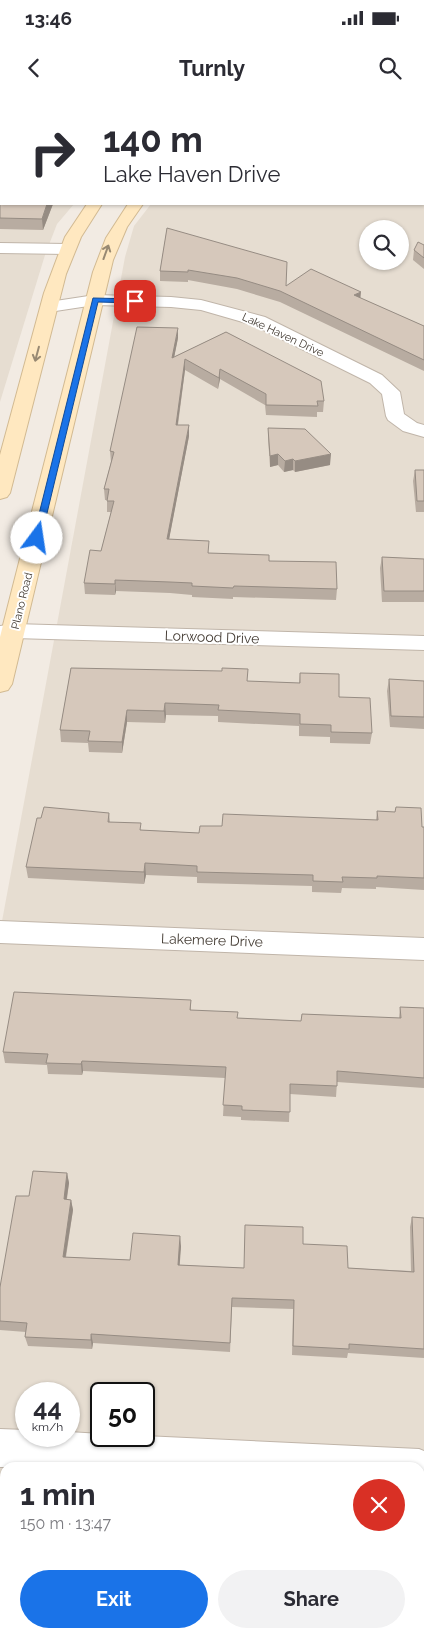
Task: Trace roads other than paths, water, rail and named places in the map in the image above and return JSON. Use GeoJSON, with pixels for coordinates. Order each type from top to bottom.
{"type":"FeatureCollection","features":[{"type":"Feature","properties":{"kind":"main road"},"geometry":{"type":"LineString","coordinates":[[0,493],[49,306],[67,249],[77,228],[94,205]]}},
{"type":"Feature","properties":{"kind":"main road","name":"Plano Road"},"geometry":{"type":"LineString","coordinates":[[0,684],[7,632],[95,300],[104,258],[110,241],[122,221],[135,205]]}},
{"type":"Feature","properties":{"kind":"street"},"geometry":{"type":"LineString","coordinates":[[0,248],[67,249]]}},
{"type":"Feature","properties":{"kind":"street","name":"Lake Haven Drive"},"geometry":{"type":"LineString","coordinates":[[49,306],[95,300],[172,302],[234,313],[259,321],[376,379],[391,392],[395,416],[410,427],[424,431]]}},
{"type":"Feature","properties":{"kind":"street","name":"Lorwood Drive"},"geometry":{"type":"LineString","coordinates":[[7,632],[424,643]]}},
{"type":"Feature","properties":{"kind":"street","name":"Lakemere Drive"},"geometry":{"type":"LineString","coordinates":[[0,932],[424,949]]}},
{"type":"Feature","properties":{"kind":"street"},"geometry":{"type":"LineString","coordinates":[[0,1448],[245,1462]]}}]}
